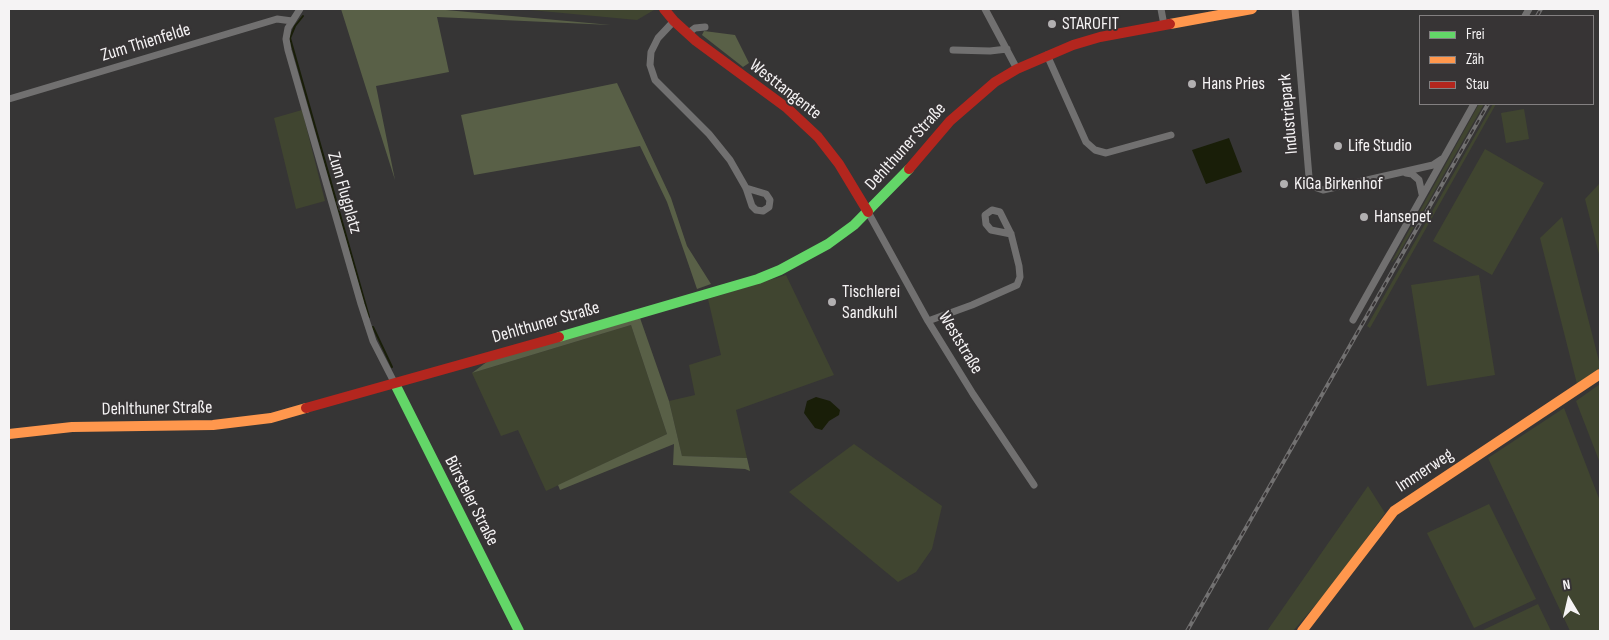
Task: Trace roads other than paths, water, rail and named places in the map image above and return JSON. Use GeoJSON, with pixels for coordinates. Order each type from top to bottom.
{"type":"FeatureCollection","features":[{"type":"Feature","properties":{"kind":"street","name":"Zum Flugplatz"},"geometry":{"type":"LineString","coordinates":[[300,9],[288,28],[286,39],[288,50],[361,304],[373,341],[395,384]]}},
{"type":"Feature","properties":{"kind":"street","name":"Westtangente"},"geometry":{"type":"LineString","coordinates":[[664,9],[687,34],[787,108],[818,137],[839,164],[868,212]]}},
{"type":"Feature","properties":{"kind":"street"},"geometry":{"type":"LineString","coordinates":[[985,9],[1017,69]]}},
{"type":"Feature","properties":{"kind":"street"},"geometry":{"type":"LineString","coordinates":[[1161,9],[1164,25]]}},
{"type":"Feature","properties":{"kind":"street","name":"Dehlthuner Straße"},"geometry":{"type":"LineString","coordinates":[[9,434],[44,428],[232,424],[272,418],[758,279],[780,270],[828,244],[868,212],[900,180],[950,120],[995,82],[1017,69],[1047,55],[1100,37],[1252,9]]}},
{"type":"Feature","properties":{"kind":"street","name":"Industriepark"},"geometry":{"type":"LineString","coordinates":[[1295,9],[1309,177],[1312,183],[1317,188],[1323,190],[1433,165],[1442,159]]}},
{"type":"Feature","properties":{"kind":"street","name":"Zum Thienfelde"},"geometry":{"type":"LineString","coordinates":[[9,99],[277,19],[292,21]]}},
{"type":"Feature","properties":{"kind":"street"},"geometry":{"type":"LineString","coordinates":[[674,22],[658,38],[651,52],[650,65],[655,80],[709,134],[730,160],[746,188]]}},
{"type":"Feature","properties":{"kind":"street"},"geometry":{"type":"LineString","coordinates":[[687,34],[695,28],[705,27]]}},
{"type":"Feature","properties":{"kind":"street"},"geometry":{"type":"LineString","coordinates":[[953,50],[990,51],[1008,49]]}},
{"type":"Feature","properties":{"kind":"street"},"geometry":{"type":"LineString","coordinates":[[1047,55],[1086,142],[1096,150],[1106,153],[1170,135]]}},
{"type":"Feature","properties":{"kind":"street"},"geometry":{"type":"LineString","coordinates":[[1353,320],[1473,105]]}},
{"type":"Feature","properties":{"kind":"street"},"geometry":{"type":"LineString","coordinates":[[1401,172],[1412,174],[1419,180],[1422,194]]}},
{"type":"Feature","properties":{"kind":"street","name":"Weststraße"},"geometry":{"type":"LineString","coordinates":[[868,212],[928,321],[973,394],[1034,485]]}},
{"type":"Feature","properties":{"kind":"street"},"geometry":{"type":"LineString","coordinates":[[928,321],[972,305],[1017,284],[1020,277],[1019,266],[1010,234]]}},
{"type":"Feature","properties":{"kind":"street","name":"Immerweg"},"geometry":{"type":"LineString","coordinates":[[1302,631],[1394,511],[1600,374]]}},
{"type":"Feature","properties":{"kind":"street","name":"Bürsteler Straße"},"geometry":{"type":"LineString","coordinates":[[395,384],[519,631]]}},
{"type":"Feature","properties":{"kind":"waterway"},"geometry":{"type":"LineString","coordinates":[[303,16],[295,26],[290,38],[369,317]]}},
{"type":"Feature","properties":{"kind":"waterway"},"geometry":{"type":"LineString","coordinates":[[373,327],[392,367]]}},
{"type":"Feature","properties":{"kind":"railway"},"geometry":{"type":"LineString","coordinates":[[1538,15],[1541,9]]}},
{"type":"Feature","properties":{"kind":"railway"},"geometry":{"type":"LineString","coordinates":[[1187,631],[1487,105]]}},
{"type":"Feature","properties":{"kind":"place","name":"STAROFIT"},"geometry":{"type":"Point","coordinates":[1052,24]}},
{"type":"Feature","properties":{"kind":"place","name":"Hans Pries"},"geometry":{"type":"Point","coordinates":[1192,84]}},
{"type":"Feature","properties":{"kind":"place","name":"Life Studio"},"geometry":{"type":"Point","coordinates":[1338,146]}},
{"type":"Feature","properties":{"kind":"place","name":"KiGa Birkenhof"},"geometry":{"type":"Point","coordinates":[1284,184]}},
{"type":"Feature","properties":{"kind":"place","name":"Hansepet"},"geometry":{"type":"Point","coordinates":[1364,217]}},
{"type":"Feature","properties":{"kind":"place","name":"Tischlerei Sandkuhl"},"geometry":{"type":"Point","coordinates":[832,302]}}]}
